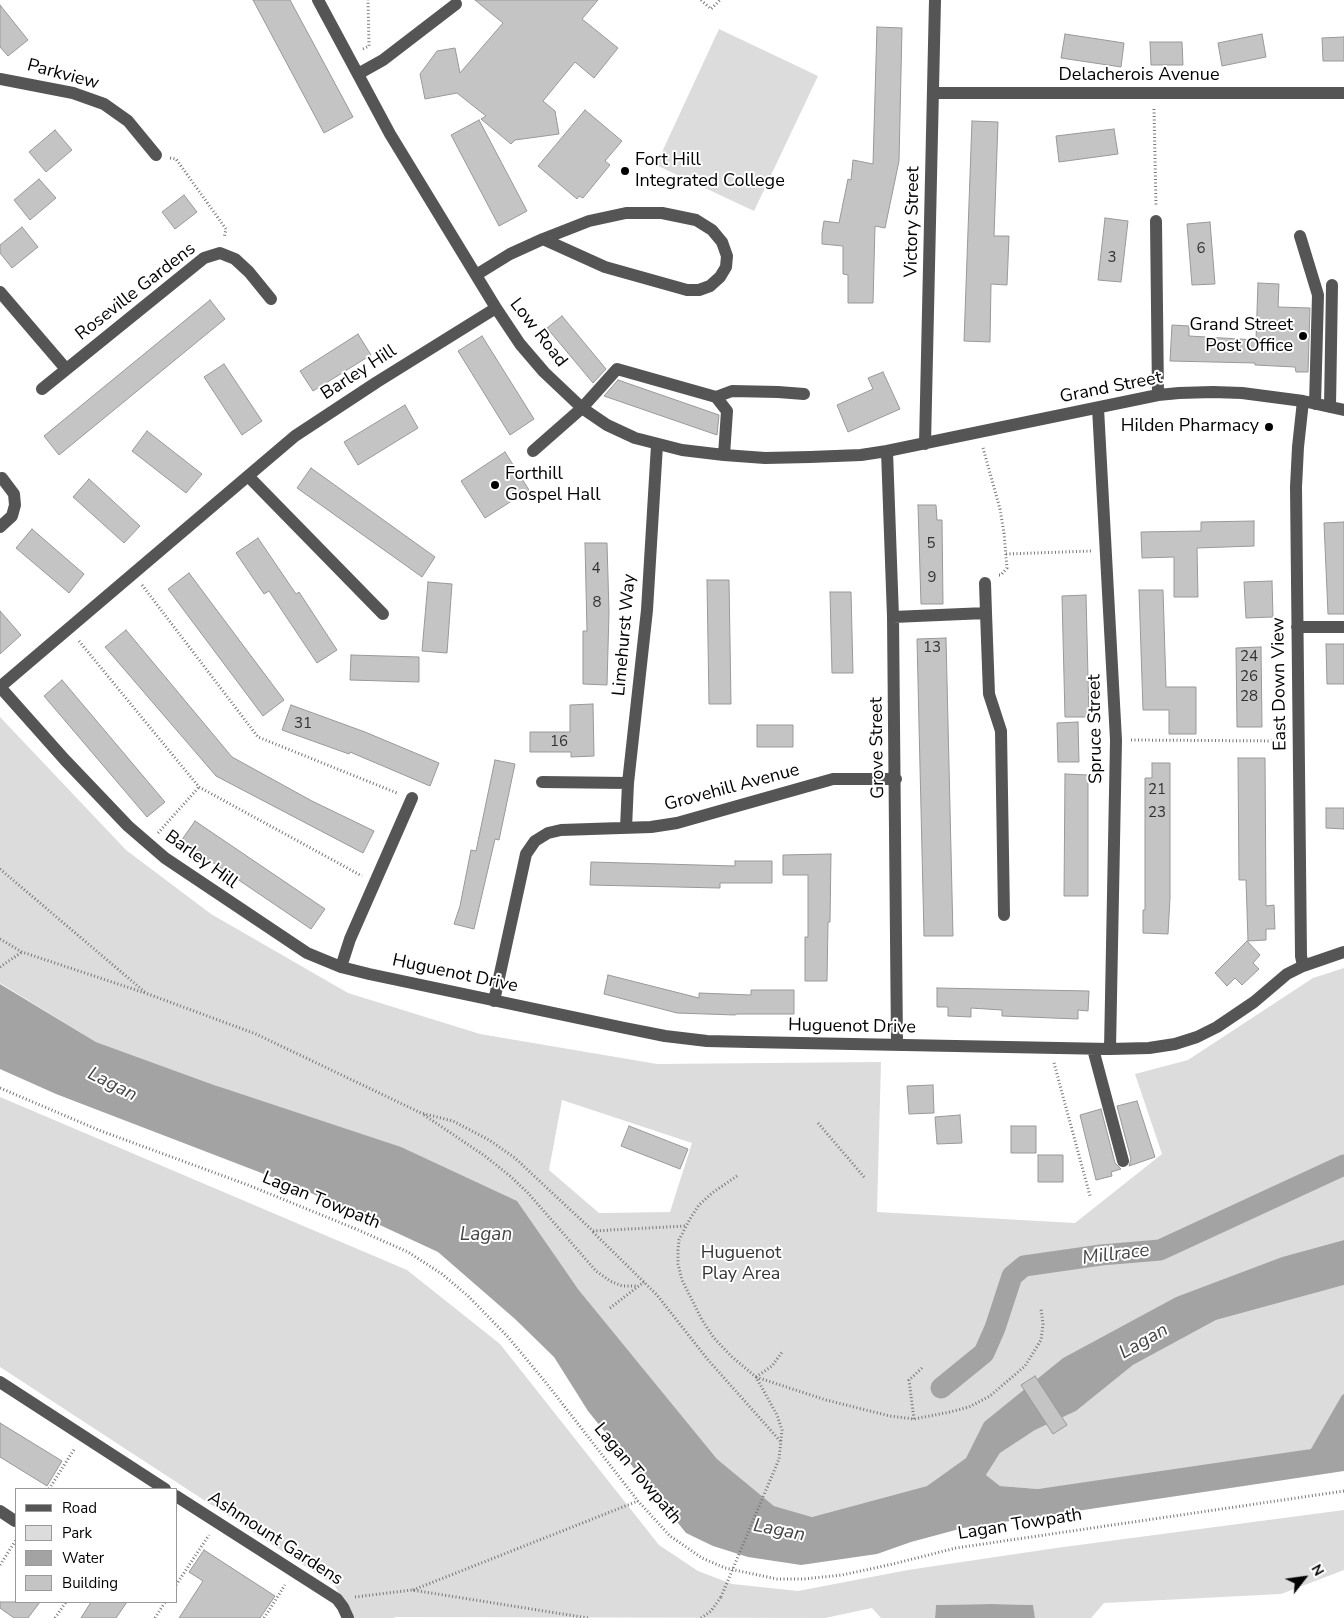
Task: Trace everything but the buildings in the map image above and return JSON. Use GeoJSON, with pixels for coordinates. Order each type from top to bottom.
{"type":"FeatureCollection","features":[{"type":"Feature","properties":{"kind":"street","name":"Low Road"},"geometry":{"type":"LineString","coordinates":[[318,0],[390,134],[496,308],[520,344],[544,372],[582,408],[607,425],[635,438],[682,450],[764,458],[860,455],[887,451]]}},
{"type":"Feature","properties":{"kind":"street","name":"Victory Street"},"geometry":{"type":"LineString","coordinates":[[924,444],[935,0]]}},
{"type":"Feature","properties":{"kind":"street"},"geometry":{"type":"LineString","coordinates":[[358,74],[383,60],[456,4]]}},
{"type":"Feature","properties":{"kind":"street","name":"Parkview"},"geometry":{"type":"LineString","coordinates":[[0,79],[73,93],[104,104],[128,121],[156,155]]}},
{"type":"Feature","properties":{"kind":"street","name":"Delacherois Avenue"},"geometry":{"type":"LineString","coordinates":[[933,93],[1344,93]]}},
{"type":"Feature","properties":{"kind":"street"},"geometry":{"type":"LineString","coordinates":[[476,275],[510,254],[543,239],[589,222],[626,213],[662,213],[696,220],[712,230],[722,242],[727,256],[726,268],[710,286],[699,290],[687,290],[638,278],[605,267],[543,239]]}},
{"type":"Feature","properties":{"kind":"street"},"geometry":{"type":"LineString","coordinates":[[1156,221],[1158,396]]}},
{"type":"Feature","properties":{"kind":"street","name":"East Down View"},"geometry":{"type":"LineString","coordinates":[[1300,236],[1318,295],[1309,402],[1298,447],[1296,487],[1301,956],[1303,966]]}},
{"type":"Feature","properties":{"kind":"street","name":"Roseville Gardens"},"geometry":{"type":"LineString","coordinates":[[42,389],[204,258],[220,253],[236,259],[272,299]]}},
{"type":"Feature","properties":{"kind":"street"},"geometry":{"type":"LineString","coordinates":[[1330,406],[1338,308],[1332,285]]}},
{"type":"Feature","properties":{"kind":"street"},"geometry":{"type":"LineString","coordinates":[[0,292],[66,369]]}},
{"type":"Feature","properties":{"kind":"street","name":"Barley Hill"},"geometry":{"type":"LineString","coordinates":[[342,967],[307,953],[181,869],[149,844],[128,826],[72,767],[0,687],[295,436],[377,382],[496,308]]}},
{"type":"Feature","properties":{"kind":"street"},"geometry":{"type":"LineString","coordinates":[[533,451],[582,408],[618,369],[716,397],[727,411],[724,455]]}},
{"type":"Feature","properties":{"kind":"street"},"geometry":{"type":"LineString","coordinates":[[716,397],[732,391],[804,394]]}},
{"type":"Feature","properties":{"kind":"street","name":"Grand Street"},"geometry":{"type":"LineString","coordinates":[[887,451],[1158,396],[1213,392],[1242,393],[1309,402],[1344,410]]}},
{"type":"Feature","properties":{"kind":"street","name":"Spruce Street"},"geometry":{"type":"LineString","coordinates":[[1098,408],[1116,740],[1110,1049]]}},
{"type":"Feature","properties":{"kind":"street","name":"Limehurst Way"},"geometry":{"type":"LineString","coordinates":[[626,828],[628,782],[647,610],[657,445]]}},
{"type":"Feature","properties":{"kind":"street","name":"Grove Street"},"geometry":{"type":"LineString","coordinates":[[887,451],[896,779],[897,1045]]}},
{"type":"Feature","properties":{"kind":"street"},"geometry":{"type":"LineString","coordinates":[[248,476],[383,614]]}},
{"type":"Feature","properties":{"kind":"street"},"geometry":{"type":"LineString","coordinates":[[0,527],[12,516],[15,505],[14,494],[2,478]]}},
{"type":"Feature","properties":{"kind":"street"},"geometry":{"type":"LineString","coordinates":[[985,584],[989,694],[1001,731],[1004,915]]}},
{"type":"Feature","properties":{"kind":"street"},"geometry":{"type":"LineString","coordinates":[[893,617],[986,613]]}},
{"type":"Feature","properties":{"kind":"street"},"geometry":{"type":"LineString","coordinates":[[1297,627],[1344,627]]}},
{"type":"Feature","properties":{"kind":"street","name":"Grovehill Avenue"},"geometry":{"type":"LineString","coordinates":[[494,1001],[526,854],[535,842],[548,833],[561,830],[626,828],[678,823],[833,779],[896,779]]}},
{"type":"Feature","properties":{"kind":"street"},"geometry":{"type":"LineString","coordinates":[[542,782],[628,782]]}},
{"type":"Feature","properties":{"kind":"street"},"geometry":{"type":"LineString","coordinates":[[342,967],[350,939],[412,798]]}},
{"type":"Feature","properties":{"kind":"street","name":"Huguenot Drive"},"geometry":{"type":"LineString","coordinates":[[342,967],[649,1033],[707,1040],[1110,1049],[1175,1044],[1197,1037],[1238,1014],[1287,974],[1303,966],[1344,952]]}},
{"type":"Feature","properties":{"kind":"street"},"geometry":{"type":"LineString","coordinates":[[1093,1049],[1124,1162]]}},
{"type":"Feature","properties":{"kind":"street"},"geometry":{"type":"LineString","coordinates":[[0,1382],[82,1437],[163,1488]]}},
{"type":"Feature","properties":{"kind":"street","name":"Ashmount Gardens"},"geometry":{"type":"LineString","coordinates":[[178,1497],[336,1600],[343,1607],[348,1618]]}},
{"type":"Feature","properties":{"kind":"street"},"geometry":{"type":"LineString","coordinates":[[0,1511],[15,1521]]}},
{"type":"Feature","properties":{"kind":"path"},"geometry":{"type":"LineString","coordinates":[[350,58],[369,46],[368,0]]}},
{"type":"Feature","properties":{"kind":"path"},"geometry":{"type":"LineString","coordinates":[[701,0],[711,9],[720,0]]}},
{"type":"Feature","properties":{"kind":"path"},"geometry":{"type":"LineString","coordinates":[[1154,93],[1156,202]]}},
{"type":"Feature","properties":{"kind":"path"},"geometry":{"type":"LineString","coordinates":[[156,155],[176,159],[226,229],[220,253]]}},
{"type":"Feature","properties":{"kind":"path"},"geometry":{"type":"LineString","coordinates":[[979,433],[1000,509],[1007,568],[1001,575],[985,575],[985,584]]}},
{"type":"Feature","properties":{"kind":"path"},"geometry":{"type":"LineString","coordinates":[[1006,554],[1106,550]]}},
{"type":"Feature","properties":{"kind":"path"},"geometry":{"type":"LineString","coordinates":[[134,574],[258,737],[412,798]]}},
{"type":"Feature","properties":{"kind":"path"},"geometry":{"type":"LineString","coordinates":[[69,629],[199,787],[375,883]]}},
{"type":"Feature","properties":{"kind":"path"},"geometry":{"type":"LineString","coordinates":[[1116,740],[1298,741]]}},
{"type":"Feature","properties":{"kind":"path"},"geometry":{"type":"LineString","coordinates":[[149,844],[199,787]]}},
{"type":"Feature","properties":{"kind":"path"},"geometry":{"type":"LineString","coordinates":[[0,869],[148,994]]}},
{"type":"Feature","properties":{"kind":"path"},"geometry":{"type":"LineString","coordinates":[[0,939],[22,952],[148,994],[256,1034],[421,1113],[485,1156],[510,1176],[528,1193],[596,1272],[610,1282],[622,1286],[638,1286]]}},
{"type":"Feature","properties":{"kind":"path"},"geometry":{"type":"LineString","coordinates":[[0,967],[22,952]]}},
{"type":"Feature","properties":{"kind":"path"},"geometry":{"type":"LineString","coordinates":[[1050,1048],[1090,1196]]}},
{"type":"Feature","properties":{"kind":"path","name":"Lagan Towpath"},"geometry":{"type":"LineString","coordinates":[[0,1088],[101,1131],[356,1229],[408,1252],[442,1274],[468,1296],[508,1337],[638,1501],[670,1536],[702,1558],[725,1568],[777,1579],[804,1579],[842,1575],[956,1548],[1344,1491]]}},
{"type":"Feature","properties":{"kind":"path"},"geometry":{"type":"LineString","coordinates":[[421,1113],[453,1121],[490,1140],[534,1174],[657,1295],[709,1361],[782,1443]]}},
{"type":"Feature","properties":{"kind":"path"},"geometry":{"type":"LineString","coordinates":[[818,1123],[865,1178]]}},
{"type":"Feature","properties":{"kind":"path"},"geometry":{"type":"LineString","coordinates":[[701,1618],[711,1610],[721,1597],[779,1459],[782,1443],[782,1430],[777,1415],[756,1377],[731,1356],[714,1338],[691,1299],[682,1280],[678,1264],[679,1240],[685,1226],[699,1205],[712,1193],[737,1176]]}},
{"type":"Feature","properties":{"kind":"path"},"geometry":{"type":"LineString","coordinates":[[593,1232],[685,1226]]}},
{"type":"Feature","properties":{"kind":"path"},"geometry":{"type":"LineString","coordinates":[[610,1308],[644,1282]]}},
{"type":"Feature","properties":{"kind":"path"},"geometry":{"type":"LineString","coordinates":[[756,1377],[826,1400],[890,1416],[914,1418],[950,1412],[969,1407],[990,1396],[1025,1366],[1041,1340],[1043,1324],[1041,1308]]}},
{"type":"Feature","properties":{"kind":"path"},"geometry":{"type":"LineString","coordinates":[[756,1377],[772,1366],[782,1352]]}},
{"type":"Feature","properties":{"kind":"path"},"geometry":{"type":"LineString","coordinates":[[914,1418],[909,1380],[922,1368]]}},
{"type":"Feature","properties":{"kind":"path"},"geometry":{"type":"LineString","coordinates":[[50,1488],[82,1437]]}},
{"type":"Feature","properties":{"kind":"path"},"geometry":{"type":"LineString","coordinates":[[336,1600],[412,1590],[638,1501]]}},
{"type":"Feature","properties":{"kind":"path"},"geometry":{"type":"LineString","coordinates":[[178,1582],[217,1522]]}},
{"type":"Feature","properties":{"kind":"path"},"geometry":{"type":"LineString","coordinates":[[0,1565],[15,1542]]}},
{"type":"Feature","properties":{"kind":"path"},"geometry":{"type":"LineString","coordinates":[[264,1618],[294,1572]]}},
{"type":"Feature","properties":{"kind":"path"},"geometry":{"type":"LineString","coordinates":[[412,1590],[588,1618]]}},
{"type":"Feature","properties":{"kind":"path"},"geometry":{"type":"LineString","coordinates":[[55,1618],[65,1603]]}},
{"type":"Feature","properties":{"kind":"path"},"geometry":{"type":"LineString","coordinates":[[155,1618],[165,1603]]}},
{"type":"Feature","properties":{"kind":"green space"},"geometry":{"type":"Polygon","coordinates":[[[719,29],[818,76],[754,211],[656,165],[719,29]]]}},
{"type":"Feature","properties":{"kind":"green space","name":"Huguenot Play Area"},"geometry":{"type":"Polygon","coordinates":[[[0,717],[126,850],[211,914],[348,993],[480,1034],[657,1064],[881,1062],[877,1212],[1075,1223],[1162,1154],[1135,1074],[1188,1060],[1313,978],[1344,968],[1344,1240],[1282,1257],[1176,1297],[1063,1358],[984,1422],[966,1458],[927,1486],[812,1517],[774,1506],[717,1459],[578,1289],[514,1200],[96,1042],[0,983],[0,717]],[[562,1100],[549,1170],[599,1213],[670,1212],[692,1143],[562,1100]]]}},
{"type":"Feature","properties":{"kind":"green space"},"geometry":{"type":"Polygon","coordinates":[[[0,1097],[407,1270],[500,1344],[659,1545],[698,1571],[732,1584],[798,1591],[908,1570],[1056,1548],[1344,1510],[1344,1570],[1281,1594],[1104,1603],[1091,1618],[1035,1618],[1033,1605],[991,1604],[936,1605],[935,1618],[881,1618],[872,1608],[825,1618],[352,1618],[351,1612],[334,1585],[0,1367],[0,1097]]]}},
{"type":"Feature","properties":{"kind":"green space"},"geometry":{"type":"Polygon","coordinates":[[[1344,1285],[1344,1394],[1312,1449],[1139,1477],[1038,1489],[1000,1486],[986,1475],[1000,1453],[1035,1430],[1076,1411],[1133,1365],[1216,1320],[1344,1285]]]}},
{"type":"Feature","properties":{"kind":"water","name":"Lagan"},"geometry":{"type":"Polygon","coordinates":[[[0,984],[96,1042],[214,1085],[401,1147],[517,1201],[578,1289],[717,1459],[774,1506],[812,1517],[927,1486],[966,1458],[984,1422],[1063,1358],[1176,1297],[1282,1257],[1344,1240],[1344,1285],[1216,1320],[1133,1365],[1076,1411],[1035,1430],[1000,1453],[986,1475],[1000,1486],[1038,1489],[1311,1449],[1344,1394],[1344,1471],[963,1528],[911,1542],[877,1554],[801,1565],[748,1557],[713,1546],[686,1533],[588,1411],[554,1357],[515,1319],[438,1252],[298,1187],[56,1094],[0,1069],[0,984]]]}},
{"type":"Feature","properties":{"kind":"water"},"geometry":{"type":"Polygon","coordinates":[[[936,1605],[1033,1605],[1035,1618],[935,1618],[936,1605]]]}},
{"type":"Feature","properties":{"kind":"waterway","name":"Millrace"},"geometry":{"type":"LineString","coordinates":[[941,1388],[984,1353],[995,1328],[1012,1276],[1024,1266],[1101,1255],[1160,1250],[1344,1165]]}},
{"type":"Feature","properties":{"kind":"place","name":"Fort Hill Integrated College"},"geometry":{"type":"Point","coordinates":[625,171]}},
{"type":"Feature","properties":{"kind":"place","name":"Grand Street Post Office"},"geometry":{"type":"Point","coordinates":[1303,336]}},
{"type":"Feature","properties":{"kind":"place","name":"Hilden Pharmacy"},"geometry":{"type":"Point","coordinates":[1269,427]}},
{"type":"Feature","properties":{"kind":"place","name":"Forthill Gospel Hall"},"geometry":{"type":"Point","coordinates":[495,485]}}]}
